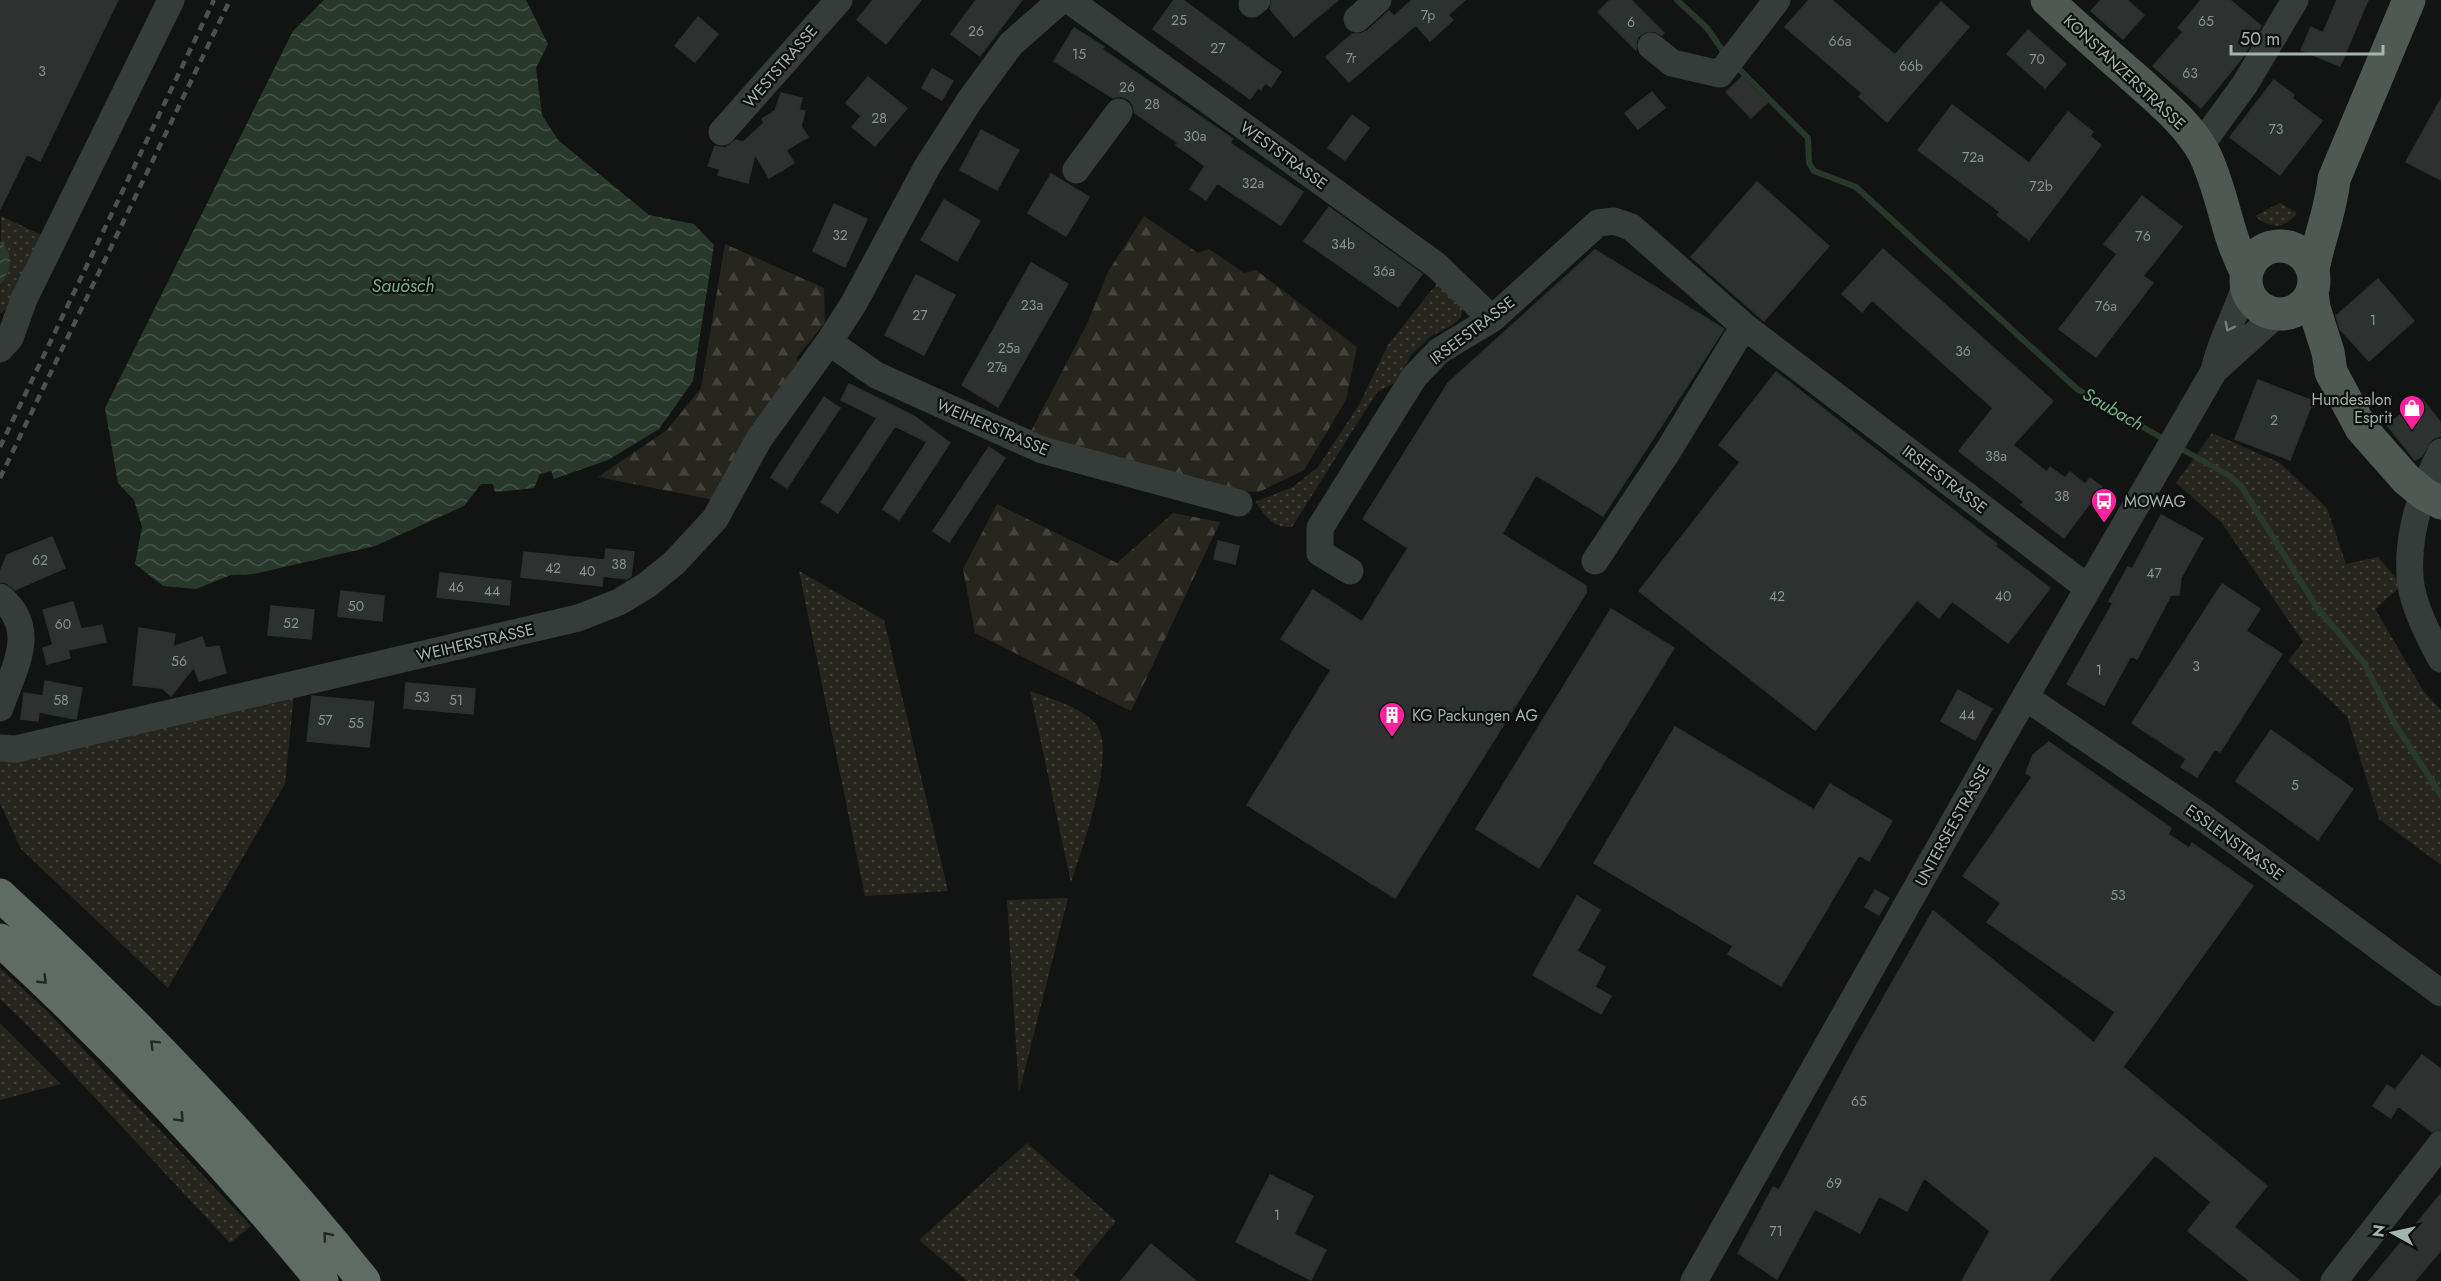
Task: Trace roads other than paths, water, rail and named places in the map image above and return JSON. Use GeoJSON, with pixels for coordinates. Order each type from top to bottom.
{"type":"FeatureCollection","features":[{"type":"Feature","properties":{"kind":"highway"},"geometry":{"type":"LineString","coordinates":[[0,895],[96,986],[172,1063],[283,1184],[364,1281]]}},
{"type":"Feature","properties":{"kind":"highway"},"geometry":{"type":"LineString","coordinates":[[0,940],[76,1011],[165,1102],[239,1183],[322,1281]]}},
{"type":"Feature","properties":{"kind":"main road"},"geometry":{"type":"LineString","coordinates":[[2409,0],[2334,179],[2332,201],[2319,241],[2313,281],[2314,308],[2328,352],[2331,372],[2361,428],[2406,479],[2432,498]]}},
{"type":"Feature","properties":{"kind":"main road","name":"KONSTANZERSTRASSE"},"geometry":{"type":"LineString","coordinates":[[2056,3],[2164,105],[2184,125],[2200,146],[2218,188],[2223,212],[2247,278]]}},
{"type":"Feature","properties":{"kind":"main road"},"geometry":{"type":"LineString","coordinates":[[2279,246],[2318,195],[2334,179]]}},
{"type":"Feature","properties":{"kind":"main road","name":"KONSTANZERSTRASSE"},"geometry":{"type":"LineString","coordinates":[[2218,188],[2235,201],[2253,228],[2279,246]]}},
{"type":"Feature","properties":{"kind":"main road"},"geometry":{"type":"LineString","coordinates":[[2279,246],[2291,247],[2305,255],[2313,281],[2301,307],[2280,314],[2266,311],[2257,304],[2250,295],[2247,278],[2257,255],[2279,246]]}},
{"type":"Feature","properties":{"kind":"main road"},"geometry":{"type":"LineString","coordinates":[[2280,314],[2316,360],[2331,372]]}},
{"type":"Feature","properties":{"kind":"street"},"geometry":{"type":"LineString","coordinates":[[0,349],[10,338],[24,298],[171,0]]}},
{"type":"Feature","properties":{"kind":"street","name":"WESTSTRASSE"},"geometry":{"type":"LineString","coordinates":[[722,132],[839,0]]}},
{"type":"Feature","properties":{"kind":"street","name":"WEIHERSTRASSE"},"geometry":{"type":"LineString","coordinates":[[0,748],[16,749],[578,618],[619,602],[647,585],[674,563],[711,524],[759,439],[829,342],[854,303],[927,167],[987,74],[1011,44],[1061,0]]}},
{"type":"Feature","properties":{"kind":"street","name":"WESTSTRASSE"},"geometry":{"type":"LineString","coordinates":[[1069,0],[1436,265],[1492,319]]}},
{"type":"Feature","properties":{"kind":"street"},"geometry":{"type":"LineString","coordinates":[[1357,19],[1378,0]]}},
{"type":"Feature","properties":{"kind":"street"},"geometry":{"type":"LineString","coordinates":[[1651,46],[1672,63],[1720,74],[1777,0]]}},
{"type":"Feature","properties":{"kind":"street","name":"KONSTANZERSTRASSE"},"geometry":{"type":"LineString","coordinates":[[2200,146],[2245,84],[2295,0]]}},
{"type":"Feature","properties":{"kind":"street"},"geometry":{"type":"LineString","coordinates":[[1076,170],[1119,112]]}},
{"type":"Feature","properties":{"kind":"street","name":"IRSEESTRASSE"},"geometry":{"type":"LineString","coordinates":[[1350,571],[1320,553],[1320,528],[1414,377],[1439,351],[1492,319],[1598,223],[1614,221],[1631,227],[1744,326],[2088,588]]}},
{"type":"Feature","properties":{"kind":"street","name":"UNTERSEESTRASSE"},"geometry":{"type":"LineString","coordinates":[[1694,1281],[2025,697],[2214,371],[2218,350],[2239,308],[2247,278]]}},
{"type":"Feature","properties":{"kind":"street"},"geometry":{"type":"LineString","coordinates":[[0,319],[8,315],[24,298]]}},
{"type":"Feature","properties":{"kind":"street","name":"UNTERSEESTRASSE"},"geometry":{"type":"LineString","coordinates":[[2214,371],[2280,314]]}},
{"type":"Feature","properties":{"kind":"street"},"geometry":{"type":"LineString","coordinates":[[1595,561],[1668,451],[1744,326]]}},
{"type":"Feature","properties":{"kind":"street","name":"WEIHERSTRASSE"},"geometry":{"type":"LineString","coordinates":[[829,342],[876,375],[1042,450],[1239,502]]}},
{"type":"Feature","properties":{"kind":"street"},"geometry":{"type":"LineString","coordinates":[[2441,452],[2429,476],[2432,498],[2410,548],[2411,588],[2430,639],[2441,659]]}},
{"type":"Feature","properties":{"kind":"street"},"geometry":{"type":"LineString","coordinates":[[0,597],[13,608],[18,620],[21,654],[0,708]]}},
{"type":"Feature","properties":{"kind":"street","name":"ESSLENSTRASSE"},"geometry":{"type":"LineString","coordinates":[[2025,697],[2205,819],[2441,993]]}},
{"type":"Feature","properties":{"kind":"street"},"geometry":{"type":"LineString","coordinates":[[2334,1281],[2441,1144]]}},
{"type":"Feature","properties":{"kind":"water","name":"Sauösch"},"geometry":{"type":"Polygon","coordinates":[[[324,0],[526,0],[548,44],[536,68],[542,115],[558,140],[649,215],[694,224],[714,245],[693,381],[659,429],[608,460],[554,479],[551,471],[540,474],[534,488],[495,492],[493,484],[481,484],[464,506],[375,546],[254,574],[231,575],[196,589],[163,586],[135,564],[142,527],[134,500],[118,483],[105,408],[293,31],[324,0]]]}},
{"type":"Feature","properties":{"kind":"water"},"geometry":{"type":"Polygon","coordinates":[[[0,241],[8,251],[10,262],[7,274],[0,285],[0,241]]]}},
{"type":"Feature","properties":{"kind":"waterway","name":"Saubach"},"geometry":{"type":"LineString","coordinates":[[1677,0],[1707,28],[1725,54]]}},
{"type":"Feature","properties":{"kind":"waterway","name":"Saubach"},"geometry":{"type":"LineString","coordinates":[[1739,69],[1808,138],[1809,163],[1814,171],[1856,187],[2077,389],[2167,441]]}},
{"type":"Feature","properties":{"kind":"waterway","name":"Saubach"},"geometry":{"type":"LineString","coordinates":[[2178,447],[2230,476],[2241,486],[2316,606],[2364,663],[2395,724],[2441,795]]}},
{"type":"Feature","properties":{"kind":"railway"},"geometry":{"type":"LineString","coordinates":[[0,447],[214,0]]}},
{"type":"Feature","properties":{"kind":"railway"},"geometry":{"type":"LineString","coordinates":[[0,478],[230,0]]}},
{"type":"Feature","properties":{"kind":"place","name":"Hundesalon Esprit"},"geometry":{"type":"Point","coordinates":[2412,431]}},
{"type":"Feature","properties":{"kind":"place","name":"MOWAG"},"geometry":{"type":"Point","coordinates":[2104,524]}},
{"type":"Feature","properties":{"kind":"place","name":"KG Packungen AG"},"geometry":{"type":"Point","coordinates":[1392,738]}}]}
